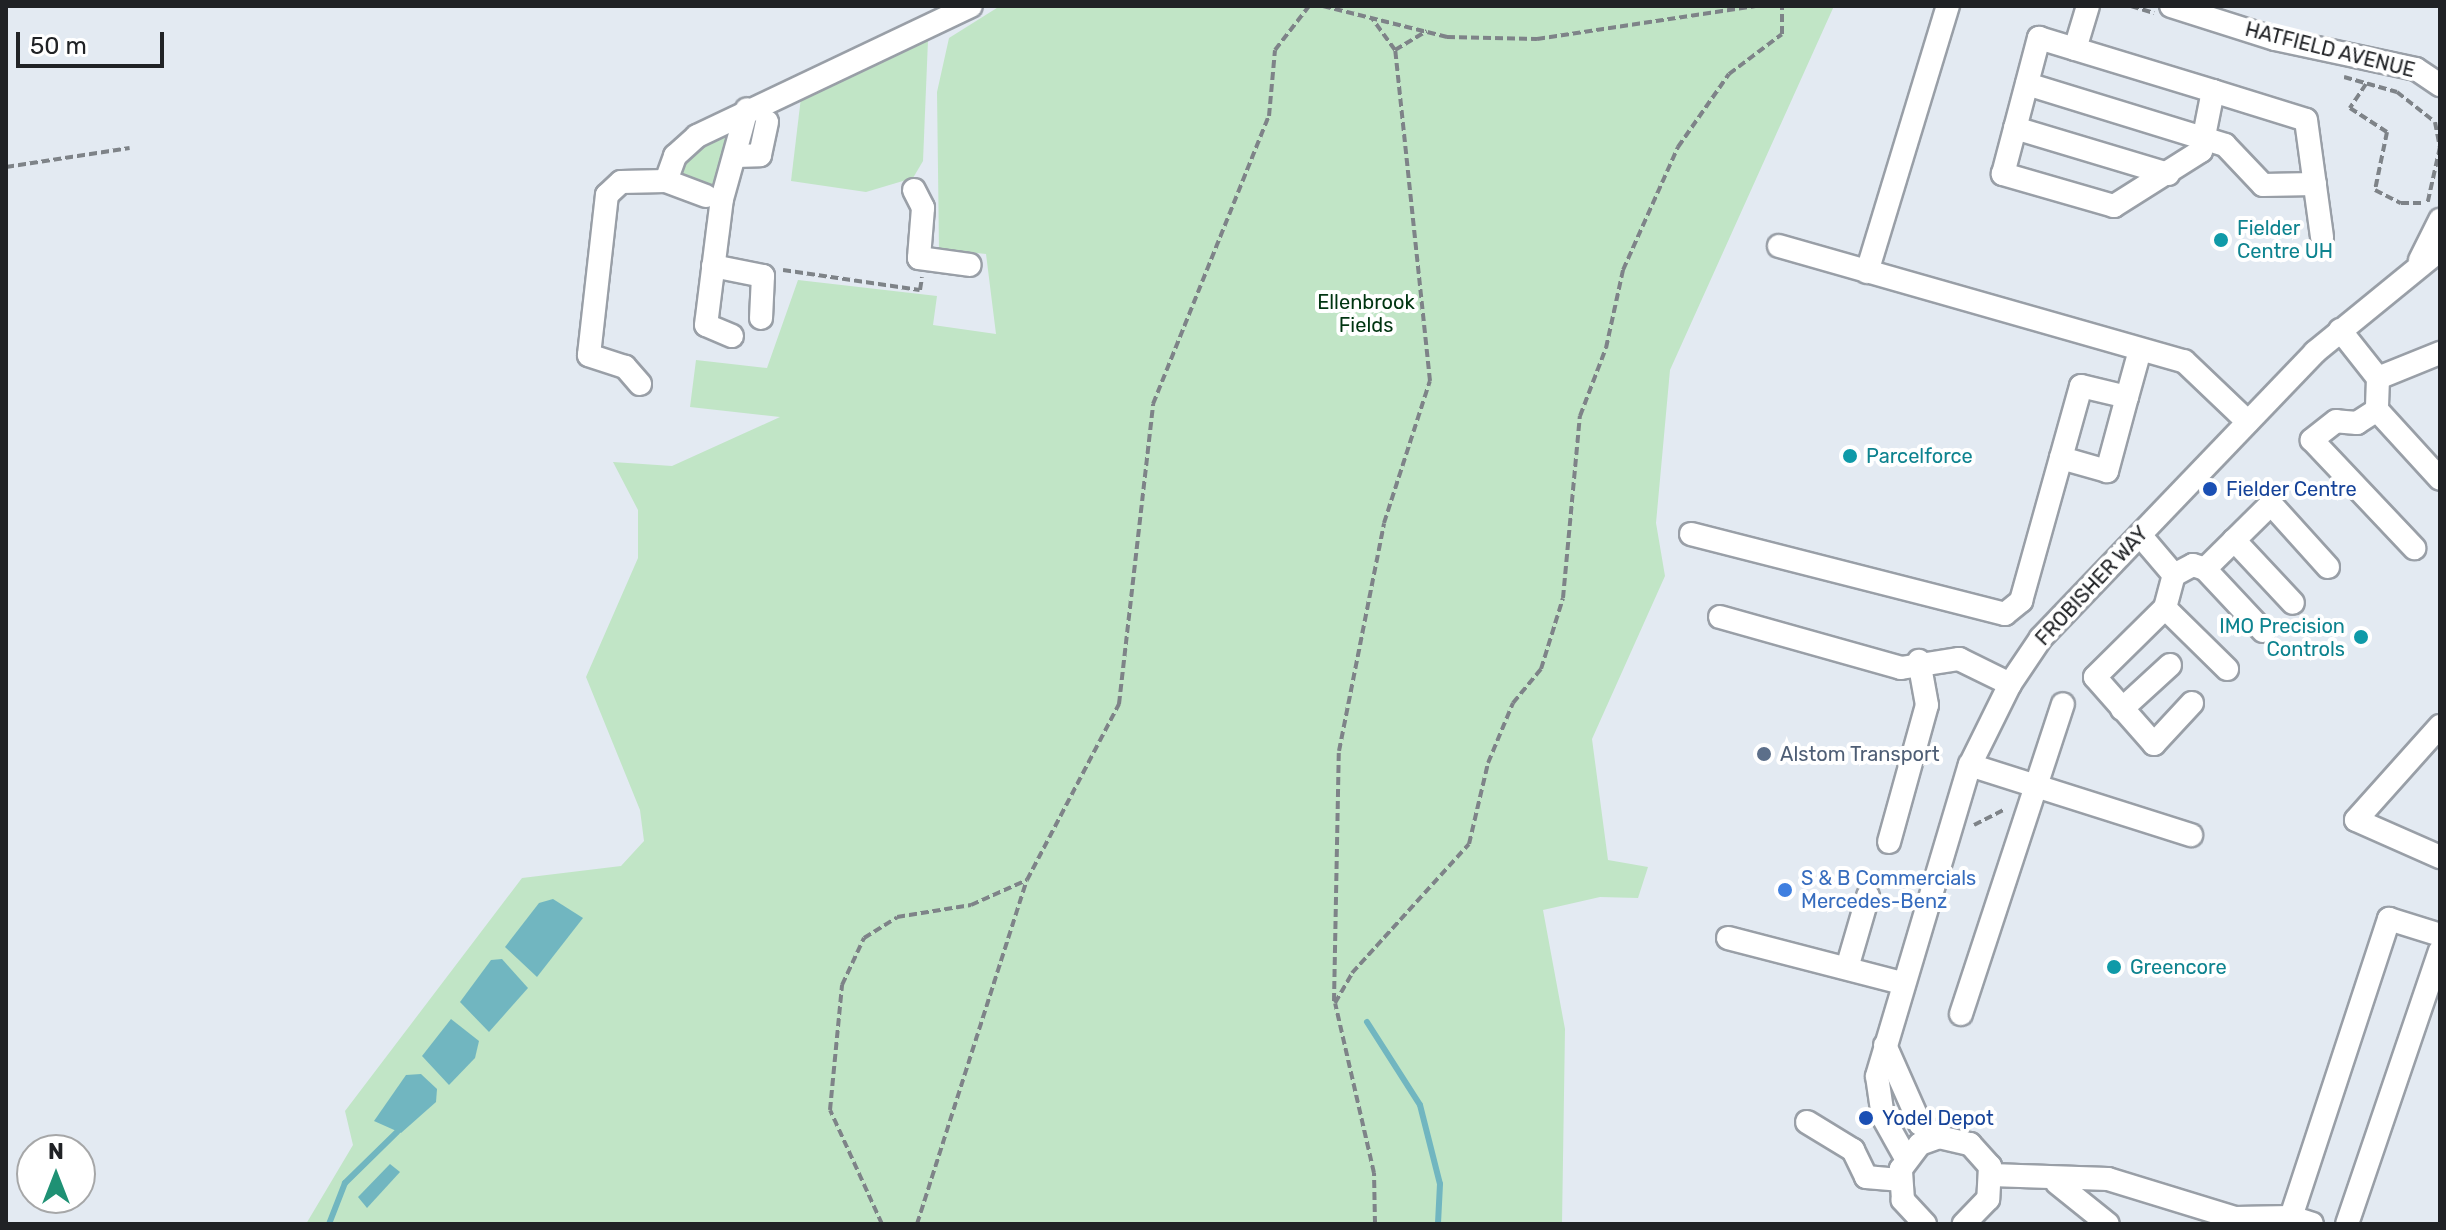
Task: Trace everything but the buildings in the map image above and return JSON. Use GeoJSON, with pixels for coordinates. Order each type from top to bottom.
{"type":"FeatureCollection","features":[{"type":"Feature","properties":{"kind":"street"},"geometry":{"type":"LineString","coordinates":[[666,181],[675,156],[697,136],[747,109],[971,6]]}},
{"type":"Feature","properties":{"kind":"street"},"geometry":{"type":"LineString","coordinates":[[1867,272],[1948,6]]}},
{"type":"Feature","properties":{"kind":"street"},"geometry":{"type":"LineString","coordinates":[[2075,49],[2088,6]]}},
{"type":"Feature","properties":{"kind":"street","name":"HATFIELD AVENUE"},"geometry":{"type":"LineString","coordinates":[[2171,6],[2275,39],[2416,69],[2440,85]]}},
{"type":"Feature","properties":{"kind":"street"},"geometry":{"type":"LineString","coordinates":[[2213,91],[2201,151],[2114,206],[2003,174],[2039,38],[2213,91],[2306,120],[2322,237]]}},
{"type":"Feature","properties":{"kind":"street"},"geometry":{"type":"LineString","coordinates":[[2027,84],[2204,136],[2225,145],[2263,185],[2315,184]]}},
{"type":"Feature","properties":{"kind":"street"},"geometry":{"type":"LineString","coordinates":[[732,336],[707,330],[713,266],[747,109]]}},
{"type":"Feature","properties":{"kind":"street"},"geometry":{"type":"LineString","coordinates":[[736,156],[760,155],[767,122]]}},
{"type":"Feature","properties":{"kind":"street"},"geometry":{"type":"LineString","coordinates":[[2015,128],[2168,174]]}},
{"type":"Feature","properties":{"kind":"street"},"geometry":{"type":"LineString","coordinates":[[640,384],[625,367],[589,355],[607,195],[621,182],[666,181],[706,196]]}},
{"type":"Feature","properties":{"kind":"street"},"geometry":{"type":"LineString","coordinates":[[914,190],[923,208],[917,252],[923,260],[970,265]]}},
{"type":"Feature","properties":{"kind":"street","name":"FROBISHER WAY"},"geometry":{"type":"LineString","coordinates":[[1906,1158],[1883,1117],[1877,1076],[1902,983],[1970,765],[2010,684],[2041,638],[2248,422],[2340,330],[2430,255],[2436,216]]}},
{"type":"Feature","properties":{"kind":"street"},"geometry":{"type":"LineString","coordinates":[[1779,246],[2184,361],[2248,422]]}},
{"type":"Feature","properties":{"kind":"street"},"geometry":{"type":"LineString","coordinates":[[713,266],[763,276],[761,318]]}},
{"type":"Feature","properties":{"kind":"street"},"geometry":{"type":"LineString","coordinates":[[2340,330],[2378,378],[2377,410],[2440,479]]}},
{"type":"Feature","properties":{"kind":"street"},"geometry":{"type":"LineString","coordinates":[[2061,458],[2107,471],[2140,350]]}},
{"type":"Feature","properties":{"kind":"street"},"geometry":{"type":"LineString","coordinates":[[2378,378],[2438,358]]}},
{"type":"Feature","properties":{"kind":"street"},"geometry":{"type":"LineString","coordinates":[[1691,534],[2005,614],[2021,601],[2081,386],[2127,397]]}},
{"type":"Feature","properties":{"kind":"street"},"geometry":{"type":"LineString","coordinates":[[2377,410],[2357,423],[2336,421],[2312,440],[2414,548]]}},
{"type":"Feature","properties":{"kind":"street"},"geometry":{"type":"LineString","coordinates":[[2205,569],[2271,504],[2328,567]]}},
{"type":"Feature","properties":{"kind":"street"},"geometry":{"type":"LineString","coordinates":[[2140,535],[2174,575]]}},
{"type":"Feature","properties":{"kind":"street"},"geometry":{"type":"LineString","coordinates":[[2234,540],[2293,603]]}},
{"type":"Feature","properties":{"kind":"street"},"geometry":{"type":"LineString","coordinates":[[2192,703],[2154,744],[2095,677],[2165,608],[2174,575],[2193,565],[2205,569],[2263,631]]}},
{"type":"Feature","properties":{"kind":"street"},"geometry":{"type":"LineString","coordinates":[[2165,608],[2227,669]]}},
{"type":"Feature","properties":{"kind":"street"},"geometry":{"type":"LineString","coordinates":[[1720,617],[1901,668],[1919,661],[1959,659],[2010,684]]}},
{"type":"Feature","properties":{"kind":"street"},"geometry":{"type":"LineString","coordinates":[[1889,842],[1927,705],[1919,661]]}},
{"type":"Feature","properties":{"kind":"street"},"geometry":{"type":"LineString","coordinates":[[2122,709],[2170,665]]}},
{"type":"Feature","properties":{"kind":"street"},"geometry":{"type":"LineString","coordinates":[[1961,1014],[2063,704]]}},
{"type":"Feature","properties":{"kind":"street"},"geometry":{"type":"LineString","coordinates":[[2440,726],[2356,820],[2440,857]]}},
{"type":"Feature","properties":{"kind":"street"},"geometry":{"type":"LineString","coordinates":[[1970,765],[2191,835]]}},
{"type":"Feature","properties":{"kind":"street"},"geometry":{"type":"LineString","coordinates":[[1847,968],[1868,896]]}},
{"type":"Feature","properties":{"kind":"street"},"geometry":{"type":"LineString","coordinates":[[1991,1175],[2057,1183],[2108,1179],[2234,1221],[2302,1220],[2389,919],[2440,935]]}},
{"type":"Feature","properties":{"kind":"street"},"geometry":{"type":"LineString","coordinates":[[1728,938],[1902,983]]}},
{"type":"Feature","properties":{"kind":"street"},"geometry":{"type":"LineString","coordinates":[[2347,1224],[2440,951]]}},
{"type":"Feature","properties":{"kind":"street"},"geometry":{"type":"LineString","coordinates":[[1885,1045],[1920,1124],[1939,1137],[1970,1144],[1991,1175],[1988,1199],[1968,1223]]}},
{"type":"Feature","properties":{"kind":"street"},"geometry":{"type":"LineString","coordinates":[[1807,1122],[1853,1150],[1866,1177],[1899,1184],[1924,1224]]}},
{"type":"Feature","properties":{"kind":"street"},"geometry":{"type":"LineString","coordinates":[[1894,1224],[1906,1158],[1939,1137]]}},
{"type":"Feature","properties":{"kind":"street"},"geometry":{"type":"LineString","coordinates":[[2057,1183],[2108,1224]]}},
{"type":"Feature","properties":{"kind":"path"},"geometry":{"type":"LineString","coordinates":[[917,1224],[1027,880],[1119,704],[1153,404],[1269,116],[1275,50],[1309,6]]}},
{"type":"Feature","properties":{"kind":"path"},"geometry":{"type":"LineString","coordinates":[[1323,6],[1427,31],[1537,39],[1756,6]]}},
{"type":"Feature","properties":{"kind":"path"},"geometry":{"type":"LineString","coordinates":[[1335,1003],[1352,973],[1469,844],[1488,763],[1513,703],[1541,669],[1563,598],[1580,416],[1606,348],[1623,270],[1678,147],[1729,74],[1782,34],[1782,6]]}},
{"type":"Feature","properties":{"kind":"path"},"geometry":{"type":"LineString","coordinates":[[1372,18],[1395,50],[1430,381],[1384,523],[1339,751],[1335,1003],[1374,1173],[1375,1224]]}},
{"type":"Feature","properties":{"kind":"path"},"geometry":{"type":"LineString","coordinates":[[1395,50],[1427,31]]}},
{"type":"Feature","properties":{"kind":"path"},"geometry":{"type":"LineString","coordinates":[[2366,84],[2350,108],[2387,132],[2375,190],[2401,203],[2425,203],[2436,216]]}},
{"type":"Feature","properties":{"kind":"path"},"geometry":{"type":"LineString","coordinates":[[2420,106],[2435,122],[2440,147],[2425,203]]}},
{"type":"Feature","properties":{"kind":"path"},"geometry":{"type":"LineString","coordinates":[[6,167],[130,148]]}},
{"type":"Feature","properties":{"kind":"path"},"geometry":{"type":"LineString","coordinates":[[763,276],[776,269],[920,290],[923,260]]}},
{"type":"Feature","properties":{"kind":"path"},"geometry":{"type":"LineString","coordinates":[[882,1224],[830,1110],[842,985],[864,938],[897,917],[971,905],[1027,880]]}},
{"type":"Feature","properties":{"kind":"green space","name":"Ellenbrook Fields"},"geometry":{"type":"Polygon","coordinates":[[[1000,6],[1834,6],[1670,370],[1656,523],[1665,576],[1592,739],[1608,860],[1648,867],[1638,898],[1600,897],[1543,910],[1565,1029],[1562,1224],[306,1224],[353,1145],[345,1111],[522,878],[621,866],[644,841],[640,810],[586,677],[638,558],[638,510],[613,462],[672,466],[780,417],[690,407],[696,360],[767,368],[798,280],[937,296],[933,325],[996,334],[986,254],[939,249],[937,92],[949,38],[1000,6]]]}},
{"type":"Feature","properties":{"kind":"green space"},"geometry":{"type":"Polygon","coordinates":[[[928,40],[923,161],[913,178],[866,192],[791,181],[802,89],[928,40]]]}},
{"type":"Feature","properties":{"kind":"green space"},"geometry":{"type":"Polygon","coordinates":[[[726,133],[733,140],[718,190],[678,174],[681,163],[726,133]]]}},
{"type":"Feature","properties":{"kind":"water"},"geometry":{"type":"Polygon","coordinates":[[[553,899],[583,918],[537,977],[505,947],[539,903],[553,899]]]}},
{"type":"Feature","properties":{"kind":"water"},"geometry":{"type":"Polygon","coordinates":[[[502,959],[528,988],[489,1032],[460,1002],[491,960],[502,959]]]}},
{"type":"Feature","properties":{"kind":"water"},"geometry":{"type":"Polygon","coordinates":[[[451,1019],[479,1041],[475,1058],[449,1085],[422,1056],[451,1019]]]}},
{"type":"Feature","properties":{"kind":"water"},"geometry":{"type":"Polygon","coordinates":[[[421,1074],[437,1089],[436,1102],[401,1133],[374,1121],[406,1075],[421,1074]]]}},
{"type":"Feature","properties":{"kind":"water"},"geometry":{"type":"Polygon","coordinates":[[[390,1164],[400,1172],[367,1208],[358,1197],[390,1164]]]}},
{"type":"Feature","properties":{"kind":"waterway"},"geometry":{"type":"LineString","coordinates":[[1367,1022],[1420,1105],[1440,1184],[1438,1224]]}},
{"type":"Feature","properties":{"kind":"waterway"},"geometry":{"type":"LineString","coordinates":[[329,1224],[345,1183],[397,1132]]}},
{"type":"Feature","properties":{"kind":"place","name":"Fielder Centre UH"},"geometry":{"type":"Point","coordinates":[2221,240]}},
{"type":"Feature","properties":{"kind":"place","name":"Parcelforce"},"geometry":{"type":"Point","coordinates":[1850,456]}},
{"type":"Feature","properties":{"kind":"place","name":"Fielder Centre"},"geometry":{"type":"Point","coordinates":[2210,489]}},
{"type":"Feature","properties":{"kind":"place","name":"IMO Precision Controls"},"geometry":{"type":"Point","coordinates":[2361,637]}},
{"type":"Feature","properties":{"kind":"place","name":"Alstom Transport"},"geometry":{"type":"Point","coordinates":[1764,754]}},
{"type":"Feature","properties":{"kind":"place","name":"S & B Commercials Mercedes-Benz"},"geometry":{"type":"Point","coordinates":[1785,890]}},
{"type":"Feature","properties":{"kind":"place","name":"Greencore"},"geometry":{"type":"Point","coordinates":[2114,967]}},
{"type":"Feature","properties":{"kind":"place","name":"Yodel Depot"},"geometry":{"type":"Point","coordinates":[1866,1118]}}]}
